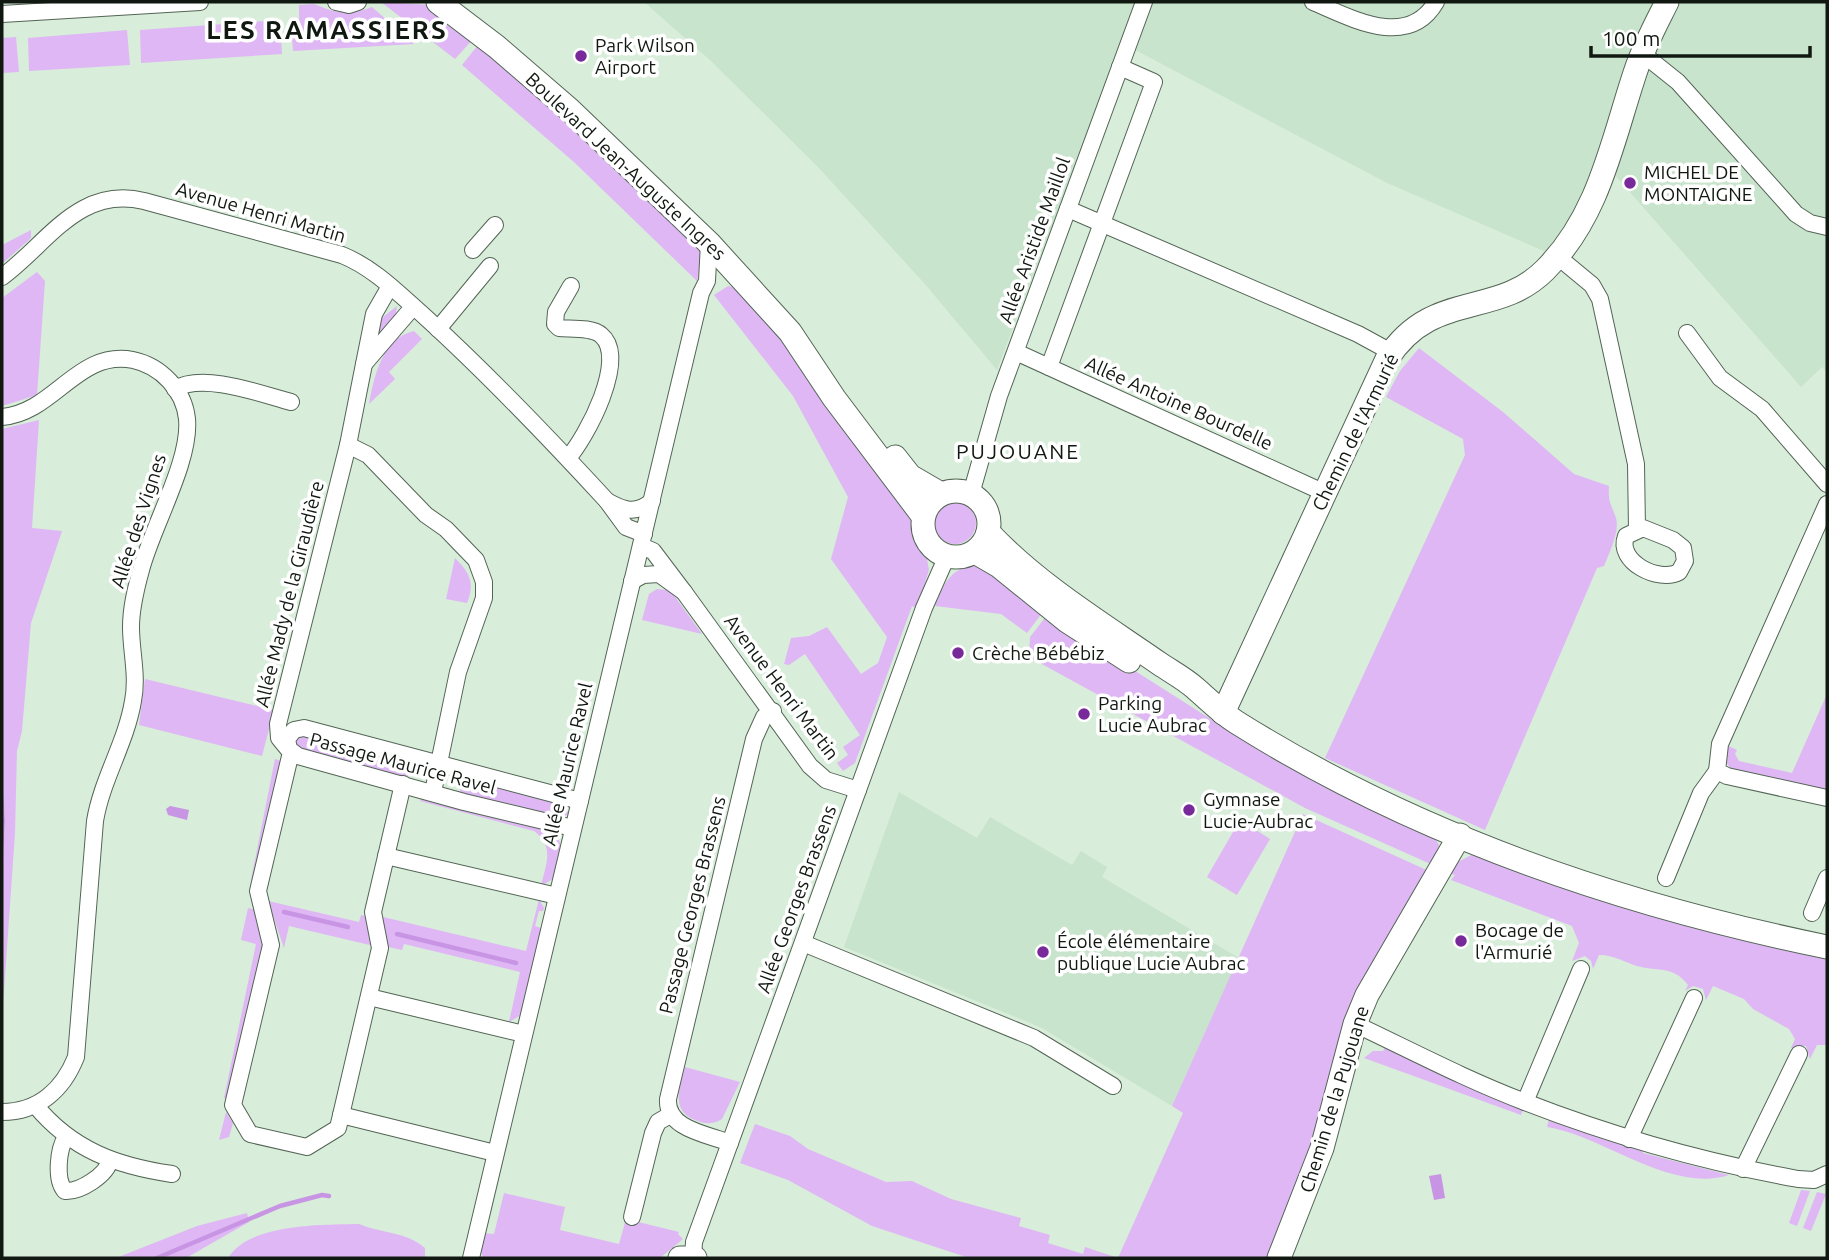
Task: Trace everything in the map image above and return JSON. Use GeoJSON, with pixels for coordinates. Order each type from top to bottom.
{"type":"FeatureCollection","features":[{"type":"Feature","properties":{"kind":"main road","name":"Boulevard Jean-Auguste Ingres"},"geometry":{"type":"LineString","coordinates":[[438,2],[497,47],[570,110],[742,277],[790,332],[834,398],[923,516]]}},
{"type":"Feature","properties":{"kind":"main road","name":"Boulevard Jean-Auguste Ingres"},"geometry":{"type":"LineString","coordinates":[[462,2],[578,98],[698,211],[797,318],[874,431],[909,476],[941,494]]}},
{"type":"Feature","properties":{"kind":"main road","name":"Chemin de l'Armurié"},"geometry":{"type":"LineString","coordinates":[[1215,708],[1325,493],[1391,352],[1427,320],[1452,309],[1496,299],[1519,290],[1558,256],[1581,221],[1604,178],[1643,54],[1667,2]]}},
{"type":"Feature","properties":{"kind":"main road"},"geometry":{"type":"LineString","coordinates":[[961,491],[971,494],[986,510],[988,532],[975,552],[956,557],[947,556],[930,545],[922,526],[923,516],[927,507],[941,494],[961,491]]}},
{"type":"Feature","properties":{"kind":"main road"},"geometry":{"type":"LineString","coordinates":[[988,532],[1011,555],[1065,598],[1196,688],[1215,708]]}},
{"type":"Feature","properties":{"kind":"main road"},"geometry":{"type":"LineString","coordinates":[[975,552],[999,566],[1067,621],[1183,696],[1215,708],[1303,761],[1460,835],[1608,890],[1728,925],[1827,947]]}},
{"type":"Feature","properties":{"kind":"main road","name":"Chemin de la Pujouane"},"geometry":{"type":"LineString","coordinates":[[1279,1258],[1322,1149],[1355,1024],[1380,969],[1460,835]]}},
{"type":"Feature","properties":{"kind":"main road"},"geometry":{"type":"LineString","coordinates":[[680,1258],[694,1258]]}},
{"type":"Feature","properties":{"kind":"street"},"geometry":{"type":"LineString","coordinates":[[2,14],[200,2]]}},
{"type":"Feature","properties":{"kind":"street"},"geometry":{"type":"LineString","coordinates":[[336,2],[349,5],[358,2]]}},
{"type":"Feature","properties":{"kind":"street","name":"Allée Aristide Maillol"},"geometry":{"type":"LineString","coordinates":[[971,494],[1016,352],[1144,2]]}},
{"type":"Feature","properties":{"kind":"street"},"geometry":{"type":"LineString","coordinates":[[1313,2],[1360,22],[1387,28],[1418,20],[1436,2]]}},
{"type":"Feature","properties":{"kind":"street"},"geometry":{"type":"LineString","coordinates":[[1643,54],[1678,82],[1796,214],[1810,223],[1827,228]]}},
{"type":"Feature","properties":{"kind":"street"},"geometry":{"type":"LineString","coordinates":[[1049,367],[1154,82],[1120,66]]}},
{"type":"Feature","properties":{"kind":"street","name":"Avenue Henri Martin"},"geometry":{"type":"LineString","coordinates":[[2,277],[74,212],[102,201],[127,198],[342,255],[363,265],[438,329],[568,458],[607,501],[626,527],[658,556],[819,776],[858,790]]}},
{"type":"Feature","properties":{"kind":"street"},"geometry":{"type":"LineString","coordinates":[[1068,209],[1358,334],[1391,352]]}},
{"type":"Feature","properties":{"kind":"street"},"geometry":{"type":"LineString","coordinates":[[473,250],[495,225]]}},
{"type":"Feature","properties":{"kind":"street","name":"Allée Maurice Ravel"},"geometry":{"type":"LineString","coordinates":[[471,1258],[701,293],[707,281],[709,243]]}},
{"type":"Feature","properties":{"kind":"street"},"geometry":{"type":"LineString","coordinates":[[1558,256],[1592,285],[1600,299],[1636,464],[1637,529]]}},
{"type":"Feature","properties":{"kind":"street"},"geometry":{"type":"LineString","coordinates":[[438,329],[490,266]]}},
{"type":"Feature","properties":{"kind":"street"},"geometry":{"type":"LineString","coordinates":[[707,281],[742,277]]}},
{"type":"Feature","properties":{"kind":"street","name":"Allée Mady de la Giraudière"},"geometry":{"type":"LineString","coordinates":[[290,751],[281,744],[278,724],[348,445],[374,314],[390,286]]}},
{"type":"Feature","properties":{"kind":"street"},"geometry":{"type":"LineString","coordinates":[[568,458],[586,435],[600,406],[609,355],[607,341],[597,332],[559,328],[555,324],[556,312],[571,286]]}},
{"type":"Feature","properties":{"kind":"street"},"geometry":{"type":"LineString","coordinates":[[364,365],[413,307]]}},
{"type":"Feature","properties":{"kind":"street"},"geometry":{"type":"LineString","coordinates":[[1687,333],[1720,378],[1762,409],[1827,484]]}},
{"type":"Feature","properties":{"kind":"street","name":"Allée Antoine Bourdelle"},"geometry":{"type":"LineString","coordinates":[[1016,352],[1325,493]]}},
{"type":"Feature","properties":{"kind":"street"},"geometry":{"type":"LineString","coordinates":[[2,417],[24,412],[44,402],[83,369],[109,360],[134,360],[151,366],[175,388],[190,383],[212,383],[291,402]]}},
{"type":"Feature","properties":{"kind":"street","name":"Allée des Vignes"},"geometry":{"type":"LineString","coordinates":[[2,1112],[35,1105],[59,1088],[76,1057],[97,812],[103,786],[128,724],[135,691],[133,605],[147,550],[187,434],[184,405],[175,388]]}},
{"type":"Feature","properties":{"kind":"street"},"geometry":{"type":"LineString","coordinates":[[348,445],[368,455],[426,515],[446,529],[476,561],[483,577],[484,598],[458,672],[433,792]]}},
{"type":"Feature","properties":{"kind":"street"},"geometry":{"type":"LineString","coordinates":[[607,501],[628,510],[641,509],[652,501]]}},
{"type":"Feature","properties":{"kind":"street"},"geometry":{"type":"LineString","coordinates":[[1666,878],[1701,793],[1717,771],[1720,744],[1827,505]]}},
{"type":"Feature","properties":{"kind":"street","name":"Allée Georges Brassens"},"geometry":{"type":"LineString","coordinates":[[694,1258],[694,1242],[924,608],[947,556]]}},
{"type":"Feature","properties":{"kind":"street","name":"Avenue Henri Martin"},"geometry":{"type":"LineString","coordinates":[[632,581],[643,575],[659,574],[684,592]]}},
{"type":"Feature","properties":{"kind":"street","name":"Passage Georges Brassens"},"geometry":{"type":"LineString","coordinates":[[670,1115],[668,1094],[754,738],[764,717],[773,711]]}},
{"type":"Feature","properties":{"kind":"street","name":"Passage Maurice Ravel"},"geometry":{"type":"LineString","coordinates":[[573,828],[403,784],[290,751],[290,734],[304,728],[580,801]]}},
{"type":"Feature","properties":{"kind":"street"},"geometry":{"type":"LineString","coordinates":[[290,751],[258,891],[271,945],[233,1108],[248,1133],[307,1147],[336,1130],[380,948],[373,912],[403,784]]}},
{"type":"Feature","properties":{"kind":"street"},"geometry":{"type":"LineString","coordinates":[[1717,771],[1827,798]]}},
{"type":"Feature","properties":{"kind":"street"},"geometry":{"type":"LineString","coordinates":[[386,856],[557,896]]}},
{"type":"Feature","properties":{"kind":"street"},"geometry":{"type":"LineString","coordinates":[[1812,913],[1827,878]]}},
{"type":"Feature","properties":{"kind":"street"},"geometry":{"type":"LineString","coordinates":[[803,943],[1034,1038],[1113,1086]]}},
{"type":"Feature","properties":{"kind":"street"},"geometry":{"type":"LineString","coordinates":[[1525,1102],[1581,969]]}},
{"type":"Feature","properties":{"kind":"street"},"geometry":{"type":"LineString","coordinates":[[369,997],[524,1034]]}},
{"type":"Feature","properties":{"kind":"street"},"geometry":{"type":"LineString","coordinates":[[1629,1139],[1694,998]]}},
{"type":"Feature","properties":{"kind":"street"},"geometry":{"type":"LineString","coordinates":[[1355,1024],[1427,1060],[1525,1102],[1629,1139],[1743,1169],[1810,1180],[1827,1174]]}},
{"type":"Feature","properties":{"kind":"street"},"geometry":{"type":"LineString","coordinates":[[1743,1169],[1799,1054]]}},
{"type":"Feature","properties":{"kind":"street"},"geometry":{"type":"LineString","coordinates":[[35,1105],[66,1137],[82,1148],[110,1160],[172,1174]]}},
{"type":"Feature","properties":{"kind":"street"},"geometry":{"type":"LineString","coordinates":[[341,1115],[495,1153]]}},
{"type":"Feature","properties":{"kind":"street"},"geometry":{"type":"LineString","coordinates":[[632,1217],[655,1127],[670,1115],[679,1124],[730,1143]]}},
{"type":"Feature","properties":{"kind":"street"},"geometry":{"type":"LineString","coordinates":[[66,1137],[60,1147],[60,1184],[65,1191],[73,1191],[106,1172],[110,1160]]}},
{"type":"Feature","properties":{"kind":"shaded area"},"geometry":{"type":"Polygon","coordinates":[[[381,2],[431,5],[474,38],[455,59],[381,2]]]}},
{"type":"Feature","properties":{"kind":"shaded area"},"geometry":{"type":"Polygon","coordinates":[[[644,2],[1827,2],[1827,372],[1822,367],[1801,387],[1599,157],[1577,207],[1546,252],[1387,183],[1122,43],[997,370],[924,283],[817,166],[711,61],[644,2]]]}},
{"type":"Feature","properties":{"kind":"shaded area"},"geometry":{"type":"Polygon","coordinates":[[[314,4],[343,12],[356,12],[372,7],[414,44],[293,51],[291,22],[299,21],[299,5],[314,4]]]}},
{"type":"Feature","properties":{"kind":"shaded area"},"geometry":{"type":"Polygon","coordinates":[[[280,20],[282,54],[141,63],[140,30],[280,20]]]}},
{"type":"Feature","properties":{"kind":"shaded area"},"geometry":{"type":"Polygon","coordinates":[[[127,30],[130,65],[29,71],[28,38],[127,30]]]}},
{"type":"Feature","properties":{"kind":"shaded area"},"geometry":{"type":"Polygon","coordinates":[[[16,37],[19,72],[2,73],[2,38],[16,37]]]}},
{"type":"Feature","properties":{"kind":"shaded area"},"geometry":{"type":"Polygon","coordinates":[[[478,45],[513,76],[518,72],[703,252],[697,281],[575,163],[462,65],[478,45]]]}},
{"type":"Feature","properties":{"kind":"shaded area"},"geometry":{"type":"Polygon","coordinates":[[[31,230],[31,238],[2,264],[2,245],[31,230]]]}},
{"type":"Feature","properties":{"kind":"shaded area"},"geometry":{"type":"Polygon","coordinates":[[[37,272],[45,281],[37,395],[2,406],[2,298],[37,272]]]}},
{"type":"Feature","properties":{"kind":"shaded area"},"geometry":{"type":"Polygon","coordinates":[[[728,286],[742,289],[753,296],[911,515],[917,542],[927,559],[929,570],[917,609],[912,606],[855,763],[843,771],[837,763],[848,755],[843,747],[860,735],[805,654],[789,665],[784,664],[791,638],[809,636],[827,627],[861,674],[878,663],[887,637],[831,559],[848,497],[793,396],[714,295],[728,286]]]}},
{"type":"Feature","properties":{"kind":"shaded area"},"geometry":{"type":"Polygon","coordinates":[[[397,306],[395,319],[373,345],[378,321],[397,306]]]}},
{"type":"Feature","properties":{"kind":"shaded area"},"geometry":{"type":"Polygon","coordinates":[[[414,331],[422,339],[389,372],[395,379],[369,404],[377,371],[387,350],[403,335],[414,331]]]}},
{"type":"Feature","properties":{"kind":"shaded area"},"geometry":{"type":"Polygon","coordinates":[[[1419,348],[1503,412],[1574,474],[1609,486],[1609,500],[1617,524],[1604,566],[1597,568],[1485,830],[1325,758],[1465,455],[1463,439],[1386,397],[1400,371],[1419,348]]]}},
{"type":"Feature","properties":{"kind":"shaded area"},"geometry":{"type":"Polygon","coordinates":[[[39,420],[32,528],[62,531],[31,623],[22,731],[17,751],[15,833],[2,1020],[2,874],[5,821],[2,771],[2,429],[39,420]]]}},
{"type":"Feature","properties":{"kind":"shaded area"},"geometry":{"type":"Polygon","coordinates":[[[955,502],[970,508],[976,523],[970,538],[955,544],[940,538],[934,523],[940,508],[955,502]]]}},
{"type":"Feature","properties":{"kind":"shaded area"},"geometry":{"type":"Polygon","coordinates":[[[455,558],[470,579],[471,590],[467,603],[446,599],[455,558]]]}},
{"type":"Feature","properties":{"kind":"shaded area"},"geometry":{"type":"Polygon","coordinates":[[[973,565],[985,566],[1043,612],[1027,633],[1001,614],[935,606],[948,579],[958,570],[973,565]]]}},
{"type":"Feature","properties":{"kind":"shaded area"},"geometry":{"type":"Polygon","coordinates":[[[657,589],[668,590],[673,594],[702,634],[642,620],[649,594],[657,589]]]}},
{"type":"Feature","properties":{"kind":"shaded area"},"geometry":{"type":"Polygon","coordinates":[[[1047,615],[1217,723],[1349,794],[1433,835],[1439,845],[1435,866],[1305,808],[1029,657],[1030,637],[1047,615]]]}},
{"type":"Feature","properties":{"kind":"shaded area"},"geometry":{"type":"Polygon","coordinates":[[[145,679],[274,710],[262,756],[139,725],[145,679]]]}},
{"type":"Feature","properties":{"kind":"shaded area"},"geometry":{"type":"Polygon","coordinates":[[[1827,694],[1827,792],[1730,768],[1726,762],[1726,745],[1737,750],[1735,754],[1739,761],[1792,773],[1827,694]]]}},
{"type":"Feature","properties":{"kind":"shaded area"},"geometry":{"type":"Polygon","coordinates":[[[297,734],[413,764],[414,770],[405,779],[295,748],[297,734]]]}},
{"type":"Feature","properties":{"kind":"shaded area"},"geometry":{"type":"Polygon","coordinates":[[[275,759],[281,761],[254,881],[251,880],[275,759]]]}},
{"type":"Feature","properties":{"kind":"shaded area"},"geometry":{"type":"Polygon","coordinates":[[[2,771],[5,821],[2,874],[2,771]]]}},
{"type":"Feature","properties":{"kind":"shaded area"},"geometry":{"type":"Polygon","coordinates":[[[467,778],[561,802],[569,814],[559,818],[461,795],[459,783],[467,778]]]}},
{"type":"Feature","properties":{"kind":"shaded area","name":"École élémentaire publique Lucie Aubrac"},"geometry":{"type":"Polygon","coordinates":[[[899,792],[977,838],[990,817],[1072,865],[1081,851],[1107,867],[1102,877],[1239,958],[1172,1106],[1040,1027],[844,947],[899,792]]]}},
{"type":"Feature","properties":{"kind":"shaded area"},"geometry":{"type":"Polygon","coordinates":[[[422,794],[555,831],[562,848],[556,877],[541,886],[547,863],[547,849],[541,837],[534,831],[420,801],[422,794]]]}},
{"type":"Feature","properties":{"kind":"shaded area"},"geometry":{"type":"Polygon","coordinates":[[[170,806],[189,810],[187,820],[168,815],[166,809],[170,806]]]}},
{"type":"Feature","properties":{"kind":"shaded area"},"geometry":{"type":"Polygon","coordinates":[[[1303,814],[1431,872],[1330,1099],[1272,1258],[1118,1258],[1183,1113],[1172,1106],[1303,814]]]}},
{"type":"Feature","properties":{"kind":"shaded area"},"geometry":{"type":"Polygon","coordinates":[[[1240,820],[1270,839],[1237,895],[1207,877],[1240,820]]]}},
{"type":"Feature","properties":{"kind":"shaded area"},"geometry":{"type":"Polygon","coordinates":[[[1475,853],[1827,955],[1827,1045],[1817,1045],[1810,1059],[1806,1046],[1791,1048],[1795,1039],[1789,1029],[1753,1009],[1744,999],[1713,986],[1706,1000],[1703,989],[1693,986],[1685,991],[1688,985],[1671,972],[1637,966],[1604,955],[1599,955],[1593,969],[1591,961],[1585,956],[1572,961],[1579,943],[1572,926],[1451,880],[1455,875],[1449,873],[1458,862],[1475,853]]]}},
{"type":"Feature","properties":{"kind":"shaded area"},"geometry":{"type":"Polygon","coordinates":[[[539,899],[544,908],[539,911],[535,926],[544,929],[523,1014],[509,1022],[520,972],[404,944],[402,950],[388,947],[379,916],[526,951],[539,899]]]}},
{"type":"Feature","properties":{"kind":"shaded area"},"geometry":{"type":"Polygon","coordinates":[[[268,901],[359,922],[361,915],[365,916],[374,946],[289,926],[284,948],[268,901]]]}},
{"type":"Feature","properties":{"kind":"shaded area"},"geometry":{"type":"Polygon","coordinates":[[[248,908],[256,910],[266,943],[229,1099],[224,1098],[256,944],[241,940],[248,908]]]}},
{"type":"Feature","properties":{"kind":"shaded area"},"geometry":{"type":"Polygon","coordinates":[[[1385,1047],[1523,1109],[1521,1115],[1364,1058],[1373,1051],[1383,1051],[1385,1047]]]}},
{"type":"Feature","properties":{"kind":"shaded area"},"geometry":{"type":"Polygon","coordinates":[[[685,1067],[740,1082],[722,1119],[712,1123],[702,1122],[687,1116],[682,1110],[679,1097],[685,1067]]]}},
{"type":"Feature","properties":{"kind":"shaded area"},"geometry":{"type":"Polygon","coordinates":[[[226,1112],[233,1123],[229,1137],[219,1140],[226,1112]]]}},
{"type":"Feature","properties":{"kind":"shaded area"},"geometry":{"type":"Polygon","coordinates":[[[1549,1119],[1643,1149],[1643,1153],[1729,1175],[1707,1179],[1684,1177],[1660,1170],[1568,1132],[1547,1127],[1549,1119]]]}},
{"type":"Feature","properties":{"kind":"shaded area"},"geometry":{"type":"Polygon","coordinates":[[[755,1124],[790,1136],[808,1149],[886,1182],[912,1181],[951,1199],[1021,1218],[1019,1226],[1050,1235],[1048,1243],[1083,1254],[1085,1247],[1118,1258],[969,1258],[872,1226],[788,1180],[740,1163],[755,1124]]]}},
{"type":"Feature","properties":{"kind":"shaded area"},"geometry":{"type":"Polygon","coordinates":[[[1441,1174],[1445,1198],[1434,1200],[1429,1176],[1441,1174]]]}},
{"type":"Feature","properties":{"kind":"shaded area"},"geometry":{"type":"Polygon","coordinates":[[[1801,1190],[1810,1191],[1797,1226],[1789,1223],[1801,1190]]]}},
{"type":"Feature","properties":{"kind":"shaded area"},"geometry":{"type":"Polygon","coordinates":[[[1817,1192],[1826,1194],[1811,1231],[1803,1228],[1817,1192]]]}},
{"type":"Feature","properties":{"kind":"shaded area"},"geometry":{"type":"Polygon","coordinates":[[[504,1193],[565,1207],[560,1230],[619,1244],[626,1219],[679,1232],[683,1239],[660,1258],[483,1258],[480,1248],[483,1233],[494,1234],[504,1193]]]}},
{"type":"Feature","properties":{"kind":"shaded area"},"geometry":{"type":"Polygon","coordinates":[[[247,1213],[249,1222],[186,1258],[116,1258],[197,1226],[247,1213]]]}},
{"type":"Feature","properties":{"kind":"shaded area"},"geometry":{"type":"Polygon","coordinates":[[[359,1224],[410,1238],[425,1248],[425,1258],[228,1258],[252,1238],[269,1232],[307,1226],[359,1224]]]}},
{"type":"Feature","properties":{"kind":"waterway"},"geometry":{"type":"LineString","coordinates":[[284,912],[348,927]]}},
{"type":"Feature","properties":{"kind":"waterway"},"geometry":{"type":"LineString","coordinates":[[397,934],[516,963]]}},
{"type":"Feature","properties":{"kind":"waterway"},"geometry":{"type":"LineString","coordinates":[[157,1258],[280,1206],[322,1195],[329,1196]]}},
{"type":"Feature","properties":{"kind":"place","name":"Park Wilson Airport"},"geometry":{"type":"Point","coordinates":[581,56]}},
{"type":"Feature","properties":{"kind":"place","name":"MICHEL DE MONTAIGNE"},"geometry":{"type":"Point","coordinates":[1630,183]}},
{"type":"Feature","properties":{"kind":"place","name":"Crèche Bébébiz"},"geometry":{"type":"Point","coordinates":[958,653]}},
{"type":"Feature","properties":{"kind":"place","name":"Parking Lucie Aubrac"},"geometry":{"type":"Point","coordinates":[1084,714]}},
{"type":"Feature","properties":{"kind":"place","name":"Gymnase Lucie-Aubrac"},"geometry":{"type":"Point","coordinates":[1189,810]}},
{"type":"Feature","properties":{"kind":"place","name":"Bocage de l'Armurié"},"geometry":{"type":"Point","coordinates":[1461,941]}},
{"type":"Feature","properties":{"kind":"place","name":"École élémentaire publique Lucie Aubrac"},"geometry":{"type":"Point","coordinates":[1043,952]}},
{"type":"Feature","properties":{"kind":"district","name":"LES RAMASSIERS"},"geometry":{"type":"Point","coordinates":[327,30]}},
{"type":"Feature","properties":{"kind":"district","name":"PUJOUANE"},"geometry":{"type":"Point","coordinates":[1018,452]}}]}
